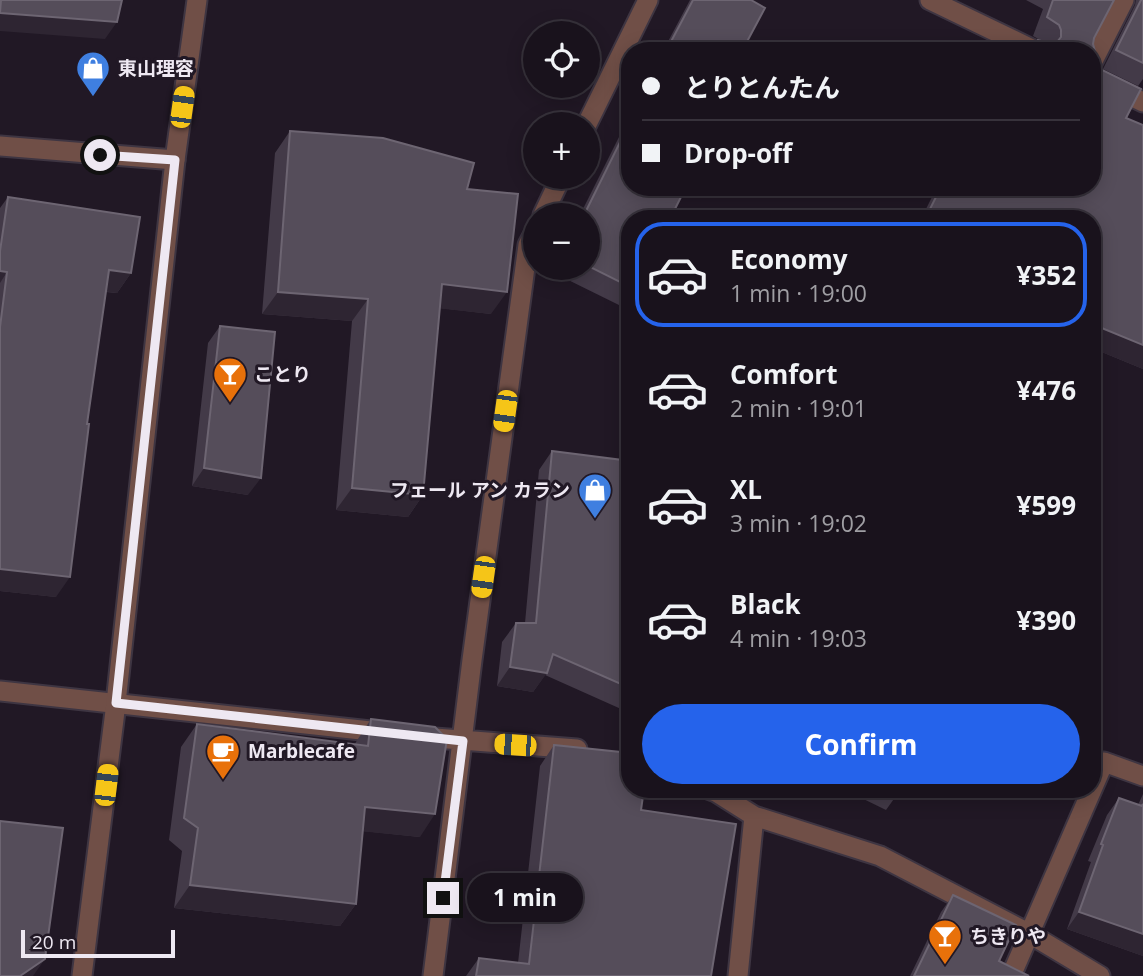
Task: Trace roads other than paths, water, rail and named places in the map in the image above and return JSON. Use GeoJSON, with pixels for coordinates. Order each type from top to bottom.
{"type":"FeatureCollection","features":[{"type":"Feature","properties":{"kind":"street"},"geometry":{"type":"LineString","coordinates":[[82,976],[116,703],[175,160],[197,0]]}},
{"type":"Feature","properties":{"kind":"street"},"geometry":{"type":"LineString","coordinates":[[627,42],[648,0]]}},
{"type":"Feature","properties":{"kind":"street"},"geometry":{"type":"LineString","coordinates":[[930,0],[1017,42]]}},
{"type":"Feature","properties":{"kind":"street"},"geometry":{"type":"LineString","coordinates":[[1101,46],[1124,0]]}},
{"type":"Feature","properties":{"kind":"street"},"geometry":{"type":"LineString","coordinates":[[593,112],[621,55]]}},
{"type":"Feature","properties":{"kind":"street"},"geometry":{"type":"LineString","coordinates":[[1101,81],[1143,102]]}},
{"type":"Feature","properties":{"kind":"street"},"geometry":{"type":"LineString","coordinates":[[0,146],[175,160]]}},
{"type":"Feature","properties":{"kind":"street"},"geometry":{"type":"LineString","coordinates":[[433,976],[523,280]]}},
{"type":"Feature","properties":{"kind":"street"},"geometry":{"type":"LineString","coordinates":[[0,691],[463,741],[594,751]]}},
{"type":"Feature","properties":{"kind":"street"},"geometry":{"type":"LineString","coordinates":[[1101,769],[1104,762],[1143,776]]}},
{"type":"Feature","properties":{"kind":"street"},"geometry":{"type":"LineString","coordinates":[[726,798],[754,816],[880,856],[1030,934],[1100,976]]}},
{"type":"Feature","properties":{"kind":"street"},"geometry":{"type":"LineString","coordinates":[[1012,976],[1089,798]]}},
{"type":"Feature","properties":{"kind":"street"},"geometry":{"type":"LineString","coordinates":[[738,976],[754,816]]}},
{"type":"Feature","properties":{"kind":"place","name":"東山理容"},"geometry":{"type":"Point","coordinates":[93,98]}},
{"type":"Feature","properties":{"kind":"place","name":"ことり"},"geometry":{"type":"Point","coordinates":[230,404]}},
{"type":"Feature","properties":{"kind":"place","name":"フェール アン カラン"},"geometry":{"type":"Point","coordinates":[595,520]}},
{"type":"Feature","properties":{"kind":"place","name":"Marblecafe"},"geometry":{"type":"Point","coordinates":[223,781]}},
{"type":"Feature","properties":{"kind":"place","name":"ちきりや"},"geometry":{"type":"Point","coordinates":[945,966]}}]}
